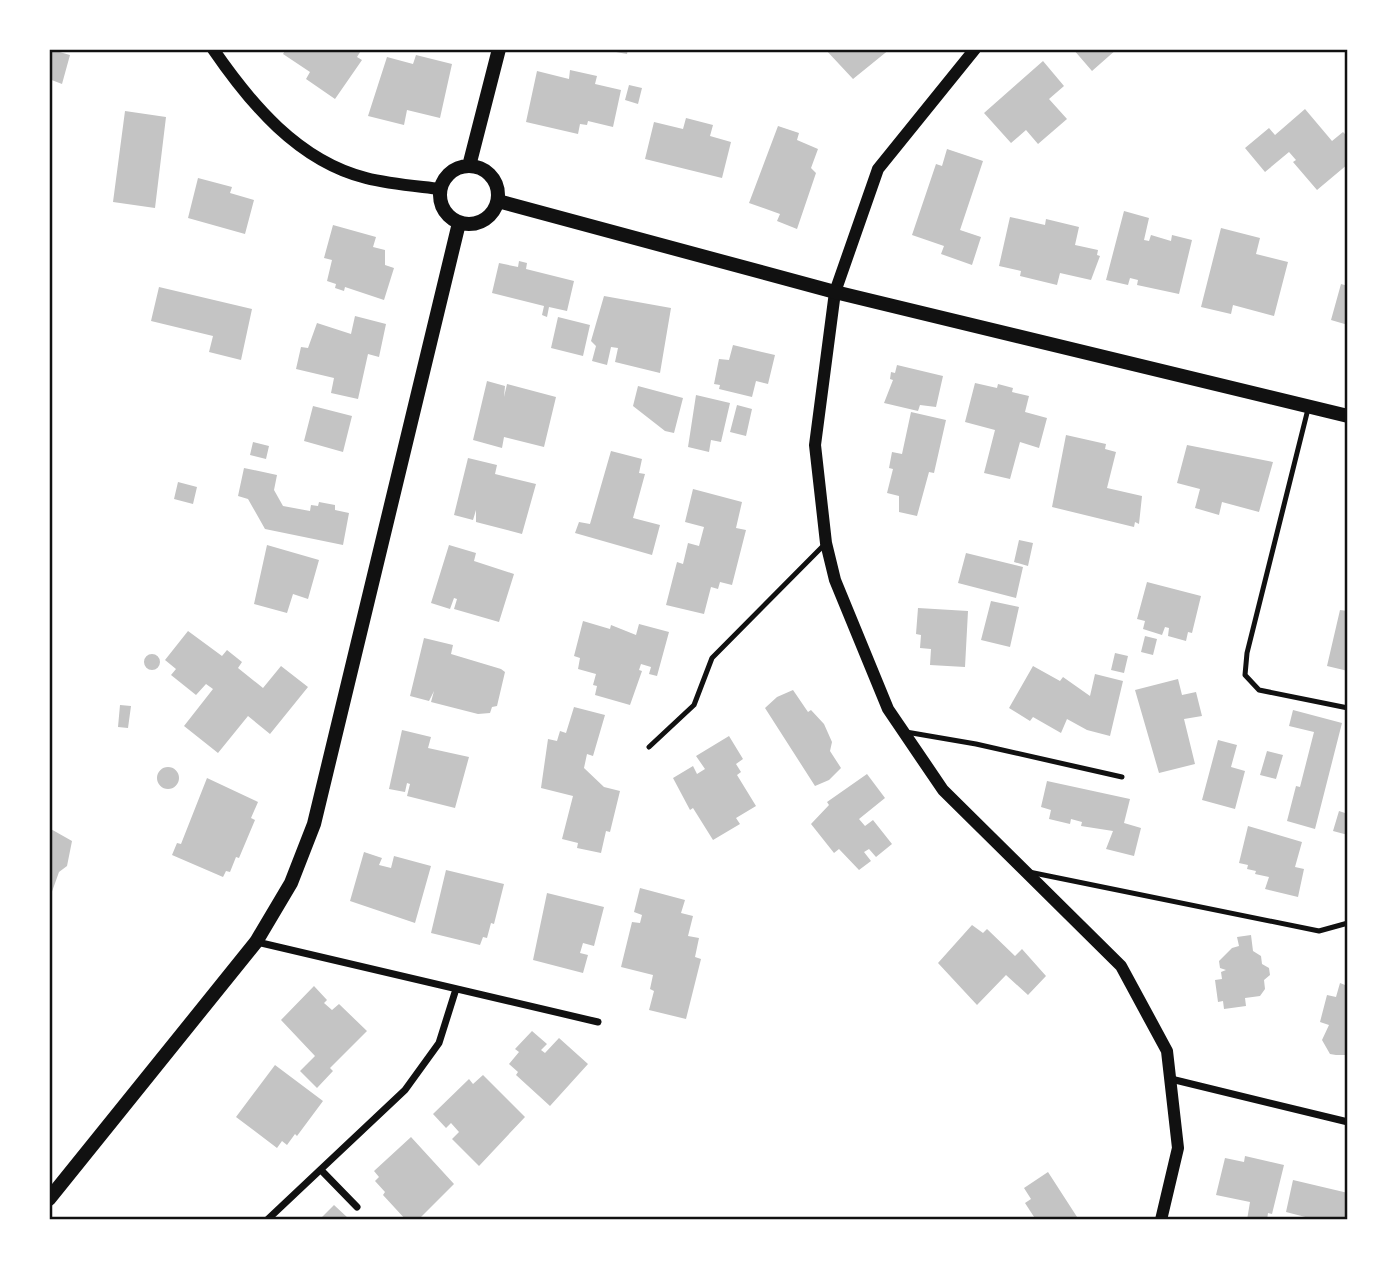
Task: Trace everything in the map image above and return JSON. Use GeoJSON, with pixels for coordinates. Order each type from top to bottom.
{"type":"FeatureCollection","features":[{"type":"Feature","properties":{"kind":"main road"},"geometry":{"type":"LineString","coordinates":[[469,166],[499,49]]}},
{"type":"Feature","properties":{"kind":"main road"},"geometry":{"type":"LineString","coordinates":[[469,166],[488,173],[495,181],[498,201],[488,218],[479,223],[458,223],[443,209],[440,190],[450,172],[469,166]]}},
{"type":"Feature","properties":{"kind":"main road"},"geometry":{"type":"LineString","coordinates":[[498,201],[835,292],[1348,415]]}},
{"type":"Feature","properties":{"kind":"main road"},"geometry":{"type":"LineString","coordinates":[[49,1199],[256,942],[291,883],[314,824],[458,223]]}},
{"type":"Feature","properties":{"kind":"street"},"geometry":{"type":"LineString","coordinates":[[212,49],[239,88],[279,131],[331,164],[365,178],[440,190]]}},
{"type":"Feature","properties":{"kind":"street"},"geometry":{"type":"LineString","coordinates":[[975,49],[878,169],[835,292],[815,445],[826,542],[835,580],[888,709],[943,790],[1121,966],[1167,1051],[1178,1148],[1161,1220]]}},
{"type":"Feature","properties":{"kind":"street"},"geometry":{"type":"LineString","coordinates":[[256,942],[598,1022]]}},
{"type":"Feature","properties":{"kind":"street"},"geometry":{"type":"LineString","coordinates":[[267,1220],[405,1090],[439,1043],[456,989]]}},
{"type":"Feature","properties":{"kind":"street"},"geometry":{"type":"LineString","coordinates":[[1171,1079],[1348,1122]]}},
{"type":"Feature","properties":{"kind":"street"},"geometry":{"type":"LineString","coordinates":[[321,1170],[357,1207]]}},
{"type":"Feature","properties":{"kind":"lane"},"geometry":{"type":"LineString","coordinates":[[1309,406],[1247,653],[1245,675],[1259,690],[1348,708]]}},
{"type":"Feature","properties":{"kind":"lane"},"geometry":{"type":"LineString","coordinates":[[649,747],[694,705],[712,658],[826,542]]}},
{"type":"Feature","properties":{"kind":"lane"},"geometry":{"type":"LineString","coordinates":[[903,731],[976,744],[1122,777]]}},
{"type":"Feature","properties":{"kind":"lane"},"geometry":{"type":"LineString","coordinates":[[1026,872],[1319,931],[1348,923]]}},
{"type":"Feature","properties":{"kind":"building"},"geometry":{"type":"Polygon","coordinates":[[[49,49],[70,55],[62,84],[49,79],[49,49]]]}},
{"type":"Feature","properties":{"kind":"building"},"geometry":{"type":"Polygon","coordinates":[[[286,49],[362,49],[357,57],[362,60],[335,99],[306,79],[310,72],[283,54],[286,49]]]}},
{"type":"Feature","properties":{"kind":"building"},"geometry":{"type":"Polygon","coordinates":[[[628,49],[627,54],[605,50],[628,49]]]}},
{"type":"Feature","properties":{"kind":"building"},"geometry":{"type":"Polygon","coordinates":[[[825,49],[890,49],[853,79],[825,49]]]}},
{"type":"Feature","properties":{"kind":"building"},"geometry":{"type":"Polygon","coordinates":[[[1073,49],[1117,49],[1092,71],[1073,49]]]}},
{"type":"Feature","properties":{"kind":"building"},"geometry":{"type":"Polygon","coordinates":[[[416,55],[452,64],[440,118],[407,110],[404,125],[368,116],[387,57],[413,64],[416,55]]]}},
{"type":"Feature","properties":{"kind":"building"},"geometry":{"type":"Polygon","coordinates":[[[1043,61],[1064,86],[1049,99],[1067,119],[1038,144],[1026,130],[1011,143],[984,113],[1043,61]]]}},
{"type":"Feature","properties":{"kind":"building"},"geometry":{"type":"Polygon","coordinates":[[[570,70],[597,76],[595,84],[621,90],[613,127],[588,121],[587,125],[580,124],[578,134],[526,122],[537,71],[569,79],[570,70]]]}},
{"type":"Feature","properties":{"kind":"building"},"geometry":{"type":"Polygon","coordinates":[[[629,85],[642,88],[638,104],[625,100],[629,85]]]}},
{"type":"Feature","properties":{"kind":"building"},"geometry":{"type":"Polygon","coordinates":[[[1305,109],[1332,141],[1343,132],[1348,137],[1348,164],[1317,190],[1293,162],[1296,160],[1289,152],[1265,172],[1245,148],[1269,128],[1275,135],[1305,109]]]}},
{"type":"Feature","properties":{"kind":"building"},"geometry":{"type":"Polygon","coordinates":[[[125,111],[166,117],[155,208],[113,202],[125,111]]]}},
{"type":"Feature","properties":{"kind":"building"},"geometry":{"type":"Polygon","coordinates":[[[686,118],[713,125],[710,136],[731,142],[722,178],[645,159],[654,122],[683,129],[686,118]]]}},
{"type":"Feature","properties":{"kind":"building"},"geometry":{"type":"Polygon","coordinates":[[[778,126],[799,133],[797,140],[818,149],[811,168],[816,173],[797,229],[777,221],[780,214],[749,203],[778,126]]]}},
{"type":"Feature","properties":{"kind":"building"},"geometry":{"type":"Polygon","coordinates":[[[947,149],[983,161],[960,230],[981,237],[972,265],[941,254],[944,246],[912,235],[936,164],[942,166],[947,149]]]}},
{"type":"Feature","properties":{"kind":"building"},"geometry":{"type":"Polygon","coordinates":[[[198,178],[232,187],[230,193],[254,200],[245,234],[188,218],[198,178]]]}},
{"type":"Feature","properties":{"kind":"building"},"geometry":{"type":"Polygon","coordinates":[[[1124,211],[1149,218],[1144,240],[1149,241],[1151,235],[1171,241],[1172,235],[1192,240],[1179,294],[1137,285],[1138,280],[1130,278],[1128,285],[1106,280],[1124,211]]]}},
{"type":"Feature","properties":{"kind":"building"},"geometry":{"type":"Polygon","coordinates":[[[1010,217],[1045,225],[1046,219],[1079,227],[1075,245],[1098,250],[1097,255],[1100,256],[1091,280],[1060,273],[1057,285],[1020,276],[1021,271],[999,266],[1010,217]]]}},
{"type":"Feature","properties":{"kind":"building"},"geometry":{"type":"Polygon","coordinates":[[[333,225],[376,237],[373,247],[385,250],[385,265],[394,268],[384,300],[345,287],[344,291],[335,288],[336,284],[327,281],[332,260],[324,258],[333,225]]]}},
{"type":"Feature","properties":{"kind":"building"},"geometry":{"type":"Polygon","coordinates":[[[1221,228],[1260,238],[1256,254],[1288,262],[1274,316],[1233,305],[1231,314],[1201,307],[1221,228]]]}},
{"type":"Feature","properties":{"kind":"building"},"geometry":{"type":"Polygon","coordinates":[[[519,261],[527,263],[526,269],[574,281],[567,311],[549,307],[547,317],[542,315],[544,306],[492,293],[499,263],[518,267],[519,261]]]}},
{"type":"Feature","properties":{"kind":"building"},"geometry":{"type":"Polygon","coordinates":[[[1341,284],[1348,286],[1348,325],[1331,320],[1341,284]]]}},
{"type":"Feature","properties":{"kind":"building"},"geometry":{"type":"Polygon","coordinates":[[[159,287],[252,309],[241,360],[209,352],[213,336],[151,321],[159,287]]]}},
{"type":"Feature","properties":{"kind":"building"},"geometry":{"type":"Polygon","coordinates":[[[604,296],[671,308],[660,373],[615,362],[618,348],[611,347],[607,365],[592,361],[596,346],[591,341],[604,296]]]}},
{"type":"Feature","properties":{"kind":"building"},"geometry":{"type":"Polygon","coordinates":[[[355,316],[386,324],[379,357],[368,354],[358,399],[331,393],[334,378],[296,369],[301,347],[308,348],[317,323],[351,334],[355,316]]]}},
{"type":"Feature","properties":{"kind":"building"},"geometry":{"type":"Polygon","coordinates":[[[558,317],[590,325],[583,356],[551,348],[558,317]]]}},
{"type":"Feature","properties":{"kind":"building"},"geometry":{"type":"Polygon","coordinates":[[[733,345],[775,355],[768,384],[756,381],[752,397],[719,389],[720,385],[714,384],[719,359],[729,360],[733,345]]]}},
{"type":"Feature","properties":{"kind":"building"},"geometry":{"type":"Polygon","coordinates":[[[897,365],[943,376],[936,407],[920,405],[918,411],[884,403],[893,380],[890,379],[891,372],[895,373],[897,365]]]}},
{"type":"Feature","properties":{"kind":"building"},"geometry":{"type":"Polygon","coordinates":[[[487,381],[505,386],[504,397],[507,384],[556,397],[544,447],[504,437],[502,448],[473,440],[487,381]]]}},
{"type":"Feature","properties":{"kind":"building"},"geometry":{"type":"Polygon","coordinates":[[[975,383],[1013,388],[1012,392],[1029,396],[1025,412],[1047,418],[1039,448],[1020,442],[1010,479],[984,473],[995,430],[965,422],[975,383]]]}},
{"type":"Feature","properties":{"kind":"building"},"geometry":{"type":"Polygon","coordinates":[[[638,386],[683,398],[674,433],[665,431],[633,406],[638,386]]]}},
{"type":"Feature","properties":{"kind":"building"},"geometry":{"type":"Polygon","coordinates":[[[696,395],[730,403],[721,442],[711,440],[709,452],[688,447],[696,395]]]}},
{"type":"Feature","properties":{"kind":"building"},"geometry":{"type":"Polygon","coordinates":[[[737,405],[752,409],[746,436],[730,432],[737,405]]]}},
{"type":"Feature","properties":{"kind":"building"},"geometry":{"type":"Polygon","coordinates":[[[313,406],[352,416],[343,452],[304,441],[313,406]]]}},
{"type":"Feature","properties":{"kind":"building"},"geometry":{"type":"Polygon","coordinates":[[[911,412],[946,420],[934,473],[929,472],[917,516],[899,512],[899,496],[887,493],[893,469],[889,468],[892,452],[902,454],[911,412]]]}},
{"type":"Feature","properties":{"kind":"building"},"geometry":{"type":"Polygon","coordinates":[[[1066,435],[1106,444],[1105,449],[1116,452],[1107,488],[1142,496],[1139,524],[1135,522],[1134,527],[1052,507],[1066,435]]]}},
{"type":"Feature","properties":{"kind":"building"},"geometry":{"type":"Polygon","coordinates":[[[253,442],[269,446],[266,459],[250,455],[253,442]]]}},
{"type":"Feature","properties":{"kind":"building"},"geometry":{"type":"Polygon","coordinates":[[[1187,445],[1273,462],[1259,512],[1222,502],[1219,515],[1195,508],[1200,489],[1177,483],[1187,445]]]}},
{"type":"Feature","properties":{"kind":"building"},"geometry":{"type":"Polygon","coordinates":[[[611,451],[642,459],[639,473],[645,474],[633,518],[660,525],[652,555],[575,533],[579,522],[590,524],[611,451]]]}},
{"type":"Feature","properties":{"kind":"building"},"geometry":{"type":"Polygon","coordinates":[[[468,458],[497,465],[495,474],[536,484],[522,534],[476,522],[476,510],[473,520],[454,515],[468,458]]]}},
{"type":"Feature","properties":{"kind":"building"},"geometry":{"type":"Polygon","coordinates":[[[244,468],[277,475],[274,490],[283,506],[310,511],[311,505],[318,506],[319,502],[335,505],[335,510],[349,513],[343,545],[265,529],[248,499],[238,496],[244,468]]]}},
{"type":"Feature","properties":{"kind":"building"},"geometry":{"type":"Polygon","coordinates":[[[178,482],[197,487],[193,504],[174,499],[178,482]]]}},
{"type":"Feature","properties":{"kind":"building"},"geometry":{"type":"Polygon","coordinates":[[[693,489],[742,502],[736,528],[746,530],[732,585],[720,582],[718,589],[711,587],[704,614],[666,605],[677,562],[683,564],[688,543],[699,546],[704,527],[685,522],[693,489]]]}},
{"type":"Feature","properties":{"kind":"building"},"geometry":{"type":"Polygon","coordinates":[[[1019,540],[1033,543],[1028,566],[1014,562],[1019,540]]]}},
{"type":"Feature","properties":{"kind":"building"},"geometry":{"type":"Polygon","coordinates":[[[267,545],[319,560],[308,599],[293,594],[287,613],[254,604],[267,545]]]}},
{"type":"Feature","properties":{"kind":"building"},"geometry":{"type":"Polygon","coordinates":[[[449,545],[476,553],[474,561],[514,574],[499,622],[454,609],[457,599],[454,598],[450,609],[431,603],[449,545]]]}},
{"type":"Feature","properties":{"kind":"building"},"geometry":{"type":"Polygon","coordinates":[[[966,553],[1023,567],[1016,598],[958,583],[966,553]]]}},
{"type":"Feature","properties":{"kind":"building"},"geometry":{"type":"Polygon","coordinates":[[[1147,582],[1201,596],[1192,633],[1188,632],[1186,641],[1168,636],[1169,628],[1165,627],[1162,635],[1143,629],[1145,621],[1137,619],[1147,582]]]}},
{"type":"Feature","properties":{"kind":"building"},"geometry":{"type":"Polygon","coordinates":[[[991,601],[1019,607],[1010,647],[981,640],[991,601]]]}},
{"type":"Feature","properties":{"kind":"building"},"geometry":{"type":"Polygon","coordinates":[[[918,608],[968,611],[965,667],[930,665],[931,649],[920,648],[921,635],[916,634],[918,608]]]}},
{"type":"Feature","properties":{"kind":"building"},"geometry":{"type":"Polygon","coordinates":[[[1340,610],[1348,611],[1348,671],[1327,666],[1340,610]]]}},
{"type":"Feature","properties":{"kind":"building"},"geometry":{"type":"Polygon","coordinates":[[[583,621],[610,629],[611,625],[636,635],[639,624],[669,632],[657,676],[649,674],[651,667],[641,664],[639,670],[642,671],[630,705],[595,695],[597,686],[593,685],[596,674],[578,669],[580,658],[574,656],[583,621]]]}},
{"type":"Feature","properties":{"kind":"building"},"geometry":{"type":"Polygon","coordinates":[[[188,631],[222,656],[227,650],[242,662],[238,668],[263,688],[281,666],[308,687],[270,734],[248,716],[218,753],[184,726],[213,689],[206,684],[196,695],[171,675],[176,669],[165,660],[188,631]]]}},
{"type":"Feature","properties":{"kind":"building"},"geometry":{"type":"Polygon","coordinates":[[[1145,636],[1157,639],[1153,655],[1141,652],[1145,636]]]}},
{"type":"Feature","properties":{"kind":"building"},"geometry":{"type":"Polygon","coordinates":[[[424,638],[453,645],[451,654],[505,672],[497,706],[492,707],[490,713],[478,714],[431,702],[434,691],[429,701],[410,696],[424,638]]]}},
{"type":"Feature","properties":{"kind":"building"},"geometry":{"type":"Polygon","coordinates":[[[1115,653],[1128,656],[1124,673],[1111,670],[1115,653]]]}},
{"type":"Feature","properties":{"kind":"building"},"geometry":{"type":"Polygon","coordinates":[[[149,654],[155,654],[160,662],[158,668],[149,670],[144,665],[144,659],[149,654]]]}},
{"type":"Feature","properties":{"kind":"building"},"geometry":{"type":"Polygon","coordinates":[[[1033,666],[1060,681],[1063,677],[1090,696],[1095,674],[1123,681],[1110,736],[1087,730],[1067,719],[1061,733],[1033,717],[1030,721],[1009,708],[1033,666]]]}},
{"type":"Feature","properties":{"kind":"building"},"geometry":{"type":"Polygon","coordinates":[[[1178,679],[1182,695],[1196,692],[1202,716],[1184,719],[1195,764],[1159,773],[1135,690],[1178,679]]]}},
{"type":"Feature","properties":{"kind":"building"},"geometry":{"type":"Polygon","coordinates":[[[793,690],[808,712],[811,710],[824,724],[832,742],[830,751],[841,768],[829,780],[815,786],[765,708],[777,697],[793,690]]]}},
{"type":"Feature","properties":{"kind":"building"},"geometry":{"type":"Polygon","coordinates":[[[120,705],[131,706],[128,728],[118,727],[120,705]]]}},
{"type":"Feature","properties":{"kind":"building"},"geometry":{"type":"Polygon","coordinates":[[[574,707],[605,715],[593,756],[587,754],[584,768],[604,787],[620,791],[610,832],[606,831],[601,853],[577,848],[578,843],[562,839],[573,796],[541,788],[548,739],[557,741],[560,731],[566,733],[574,707]]]}},
{"type":"Feature","properties":{"kind":"building"},"geometry":{"type":"Polygon","coordinates":[[[1293,710],[1342,723],[1315,829],[1287,821],[1296,786],[1300,787],[1314,732],[1289,726],[1293,710]]]}},
{"type":"Feature","properties":{"kind":"building"},"geometry":{"type":"Polygon","coordinates":[[[402,730],[431,737],[428,748],[469,757],[455,808],[407,796],[410,784],[407,783],[405,792],[389,789],[402,730]]]}},
{"type":"Feature","properties":{"kind":"building"},"geometry":{"type":"Polygon","coordinates":[[[729,736],[743,759],[736,764],[741,772],[737,775],[756,806],[736,818],[740,824],[713,840],[693,808],[690,810],[673,778],[693,766],[697,774],[705,769],[696,756],[729,736]]]}},
{"type":"Feature","properties":{"kind":"building"},"geometry":{"type":"Polygon","coordinates":[[[1218,740],[1237,745],[1231,767],[1245,771],[1235,809],[1202,800],[1218,740]]]}},
{"type":"Feature","properties":{"kind":"building"},"geometry":{"type":"Polygon","coordinates":[[[1267,751],[1283,755],[1276,779],[1260,775],[1267,751]]]}},
{"type":"Feature","properties":{"kind":"building"},"geometry":{"type":"Polygon","coordinates":[[[168,767],[176,770],[179,778],[176,786],[168,789],[160,786],[157,778],[160,770],[168,767]]]}},
{"type":"Feature","properties":{"kind":"building"},"geometry":{"type":"Polygon","coordinates":[[[867,774],[885,798],[859,819],[865,826],[873,820],[892,844],[876,857],[869,849],[864,852],[871,861],[859,870],[839,849],[834,853],[811,824],[829,805],[827,802],[867,774]]]}},
{"type":"Feature","properties":{"kind":"building"},"geometry":{"type":"Polygon","coordinates":[[[207,778],[258,802],[251,818],[255,820],[239,858],[236,857],[230,872],[226,871],[223,877],[172,855],[177,843],[181,844],[207,778]]]}},
{"type":"Feature","properties":{"kind":"building"},"geometry":{"type":"Polygon","coordinates":[[[1047,781],[1130,799],[1124,823],[1141,828],[1134,856],[1106,849],[1113,831],[1081,826],[1082,822],[1071,819],[1070,824],[1049,819],[1051,810],[1041,807],[1047,781]]]}},
{"type":"Feature","properties":{"kind":"building"},"geometry":{"type":"Polygon","coordinates":[[[1339,811],[1348,814],[1348,835],[1333,831],[1339,811]]]}},
{"type":"Feature","properties":{"kind":"building"},"geometry":{"type":"Polygon","coordinates":[[[1248,826],[1302,842],[1295,867],[1304,869],[1298,897],[1265,889],[1269,877],[1255,874],[1256,871],[1247,869],[1248,865],[1239,863],[1248,826]]]}},
{"type":"Feature","properties":{"kind":"building"},"geometry":{"type":"Polygon","coordinates":[[[49,828],[72,841],[67,866],[59,872],[49,900],[49,828]]]}},
{"type":"Feature","properties":{"kind":"building"},"geometry":{"type":"Polygon","coordinates":[[[364,852],[382,858],[379,865],[391,868],[394,856],[431,866],[415,923],[350,901],[364,852]]]}},
{"type":"Feature","properties":{"kind":"building"},"geometry":{"type":"Polygon","coordinates":[[[446,870],[504,884],[494,924],[491,923],[487,938],[483,937],[480,945],[431,933],[446,870]]]}},
{"type":"Feature","properties":{"kind":"building"},"geometry":{"type":"Polygon","coordinates":[[[640,888],[685,900],[681,913],[693,916],[688,936],[699,938],[695,957],[701,959],[686,1019],[649,1010],[654,991],[650,989],[653,975],[621,967],[632,922],[640,923],[642,915],[634,912],[640,888]]]}},
{"type":"Feature","properties":{"kind":"building"},"geometry":{"type":"Polygon","coordinates":[[[547,893],[604,907],[594,946],[583,943],[580,953],[588,955],[583,973],[533,960],[547,893]]]}},
{"type":"Feature","properties":{"kind":"building"},"geometry":{"type":"Polygon","coordinates":[[[972,925],[983,933],[987,929],[1015,956],[1022,949],[1046,976],[1028,995],[1006,975],[977,1005],[938,963],[972,925]]]}},
{"type":"Feature","properties":{"kind":"building"},"geometry":{"type":"Polygon","coordinates":[[[1251,935],[1253,951],[1261,956],[1262,964],[1269,968],[1270,975],[1264,980],[1265,989],[1260,996],[1245,998],[1246,1006],[1224,1009],[1223,1001],[1218,1002],[1215,980],[1222,979],[1221,972],[1226,970],[1220,968],[1219,961],[1232,948],[1239,946],[1237,937],[1251,935]]]}},
{"type":"Feature","properties":{"kind":"building"},"geometry":{"type":"Polygon","coordinates":[[[1347,977],[1348,1055],[1330,1054],[1322,1040],[1329,1025],[1320,1022],[1327,995],[1336,997],[1340,983],[1345,985],[1347,977]]]}},
{"type":"Feature","properties":{"kind":"building"},"geometry":{"type":"Polygon","coordinates":[[[314,986],[327,1000],[324,1003],[332,1010],[339,1004],[367,1031],[330,1068],[333,1071],[317,1088],[300,1071],[315,1056],[281,1020],[314,986]]]}},
{"type":"Feature","properties":{"kind":"building"},"geometry":{"type":"Polygon","coordinates":[[[532,1031],[547,1044],[541,1050],[545,1053],[559,1038],[588,1064],[550,1106],[516,1075],[518,1072],[509,1064],[519,1052],[515,1049],[532,1031]]]}},
{"type":"Feature","properties":{"kind":"building"},"geometry":{"type":"Polygon","coordinates":[[[275,1065],[323,1101],[297,1136],[295,1134],[287,1145],[282,1141],[277,1148],[236,1117],[275,1065]]]}},
{"type":"Feature","properties":{"kind":"building"},"geometry":{"type":"Polygon","coordinates":[[[483,1075],[525,1117],[479,1166],[452,1139],[459,1132],[451,1123],[446,1128],[433,1114],[469,1079],[473,1084],[483,1075]]]}},
{"type":"Feature","properties":{"kind":"building"},"geometry":{"type":"Polygon","coordinates":[[[411,1137],[454,1184],[418,1220],[406,1220],[383,1195],[385,1192],[375,1181],[379,1177],[374,1171],[411,1137]]]}},
{"type":"Feature","properties":{"kind":"building"},"geometry":{"type":"Polygon","coordinates":[[[1245,1156],[1284,1165],[1272,1214],[1268,1213],[1267,1220],[1247,1220],[1250,1202],[1216,1195],[1225,1158],[1244,1162],[1245,1156]]]}},
{"type":"Feature","properties":{"kind":"building"},"geometry":{"type":"Polygon","coordinates":[[[1048,1172],[1079,1220],[1036,1220],[1025,1203],[1031,1199],[1024,1188],[1048,1172]]]}},
{"type":"Feature","properties":{"kind":"building"},"geometry":{"type":"Polygon","coordinates":[[[1293,1180],[1348,1193],[1348,1220],[1317,1220],[1286,1212],[1293,1180]]]}},
{"type":"Feature","properties":{"kind":"building"},"geometry":{"type":"Polygon","coordinates":[[[334,1205],[348,1218],[319,1220],[334,1205]]]}}]}
